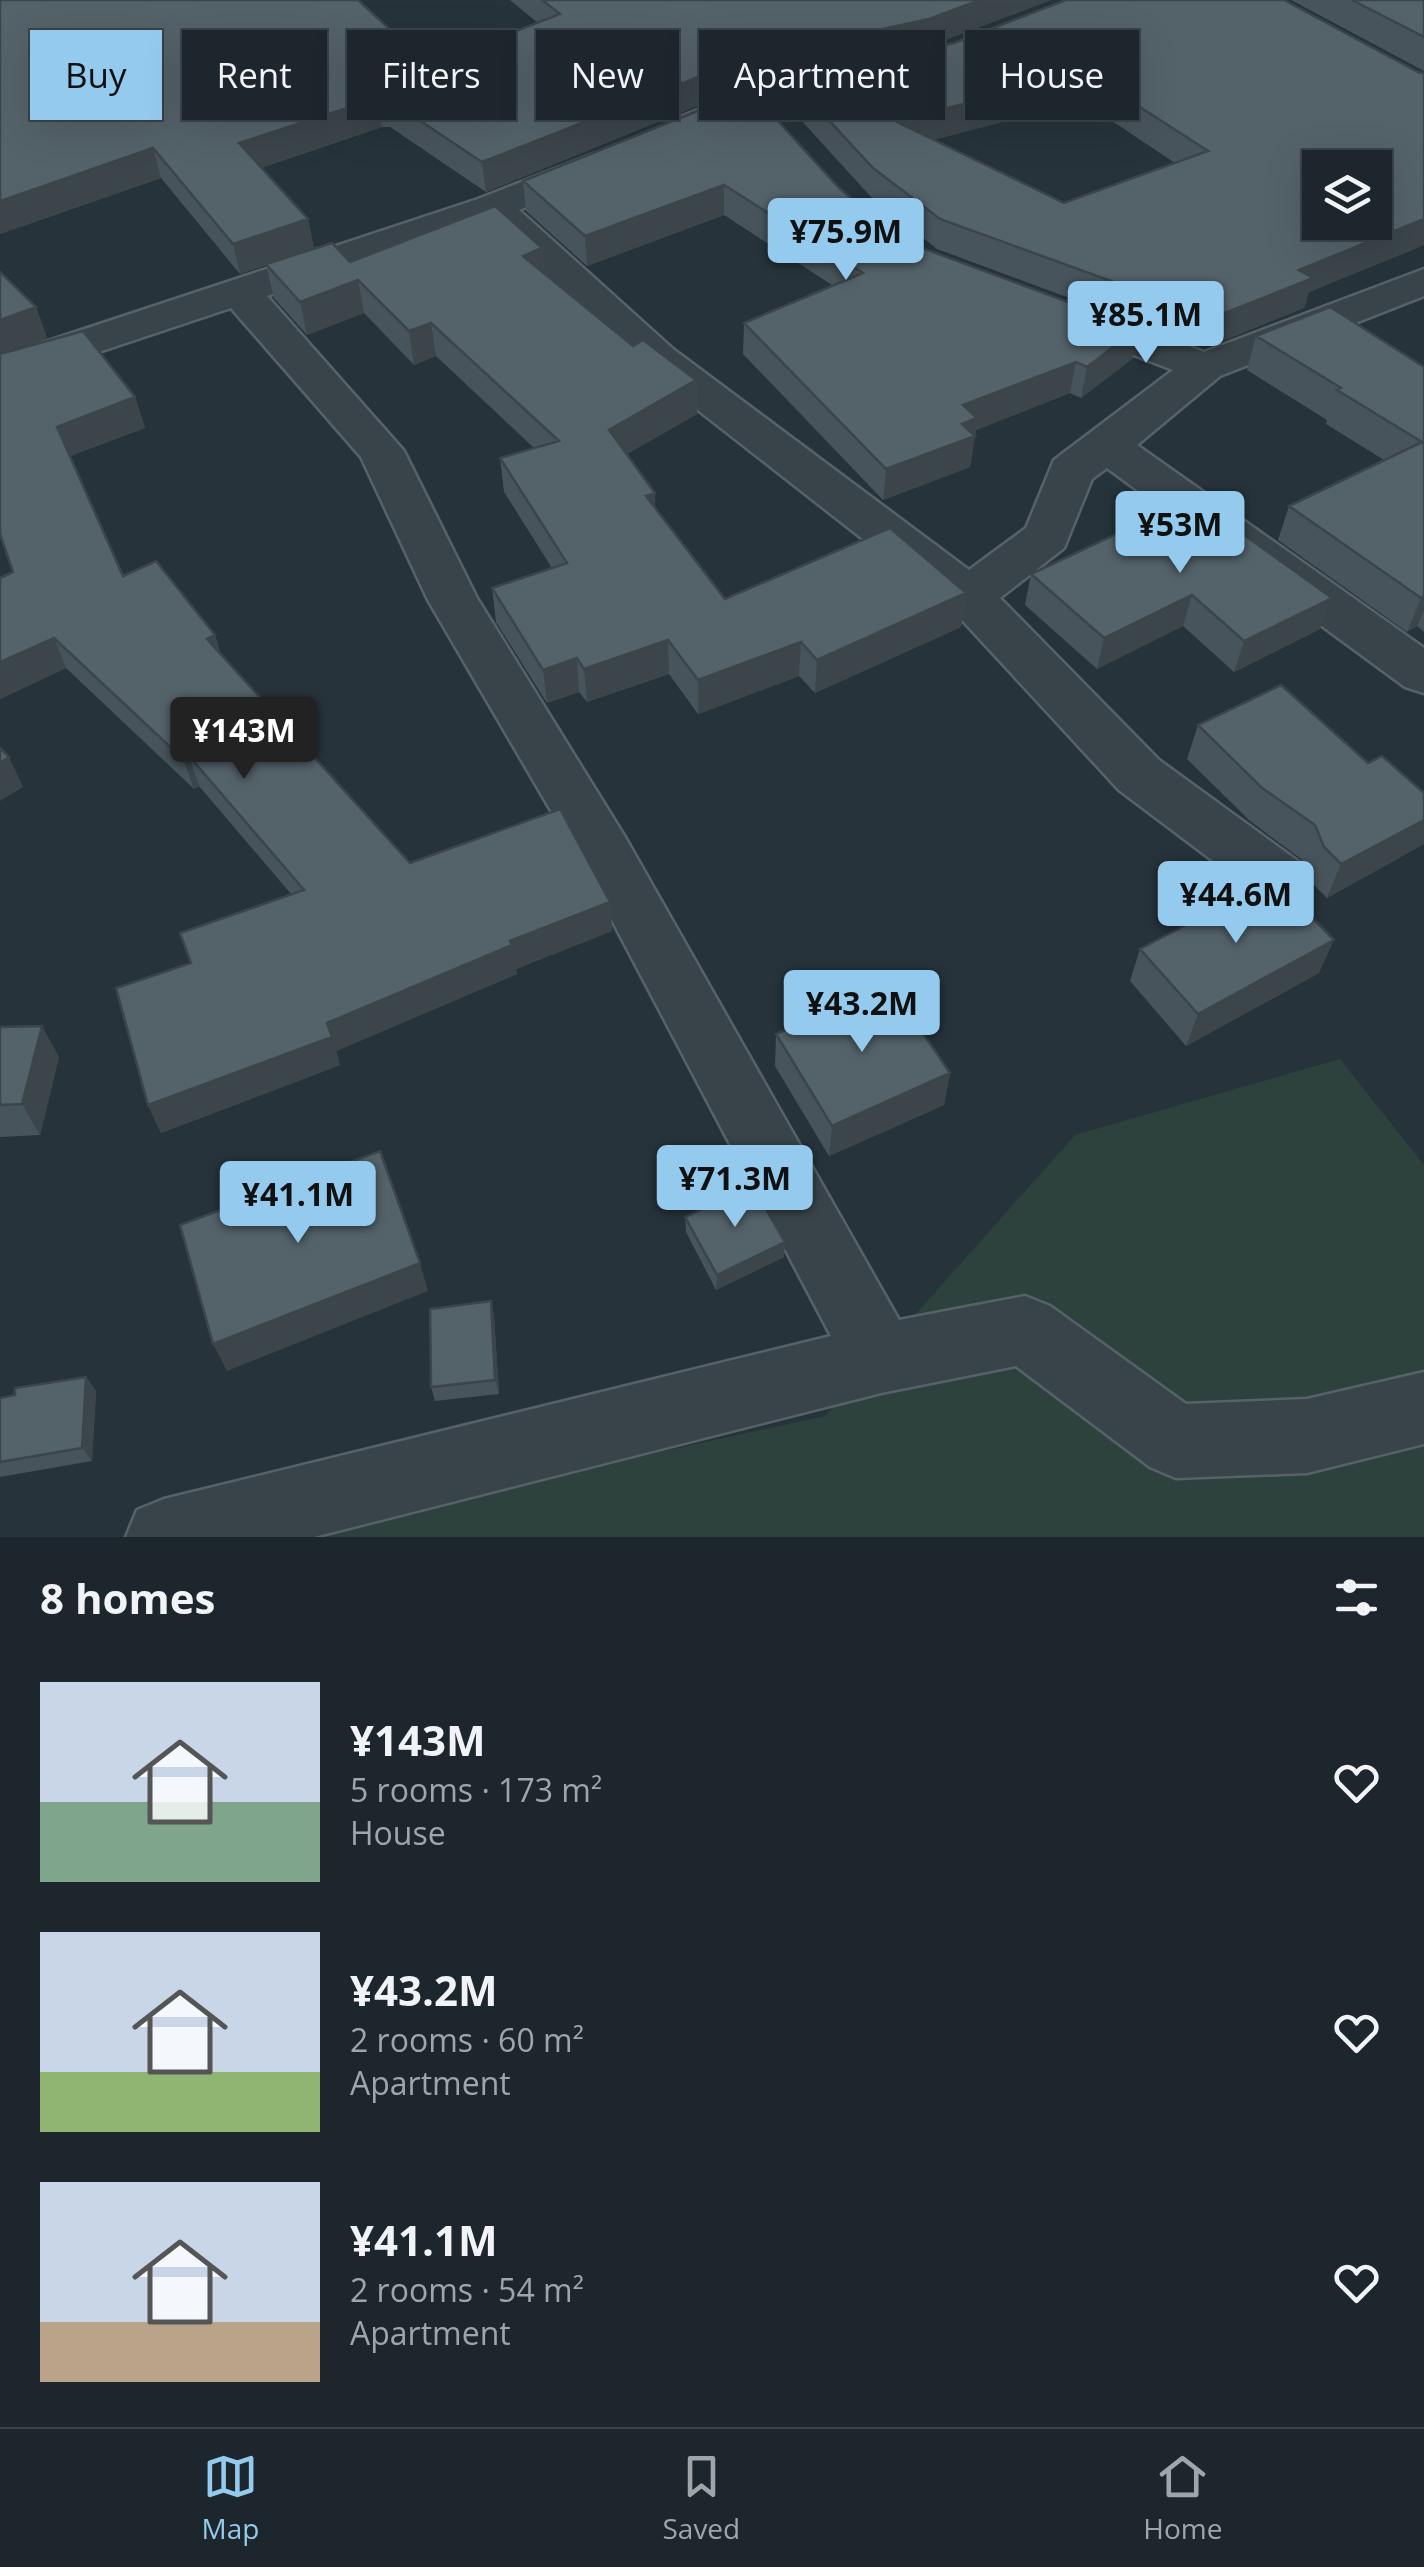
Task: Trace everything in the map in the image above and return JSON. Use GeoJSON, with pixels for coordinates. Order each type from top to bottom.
{"type":"FeatureCollection","features":[{"type":"Feature","properties":{"kind":"street"},"geometry":{"type":"LineString","coordinates":[[0,372],[492,207],[642,146],[739,120]]}},
{"type":"Feature","properties":{"kind":"street"},"geometry":{"type":"LineString","coordinates":[[492,207],[658,358],[969,596],[1139,775],[1278,878]]}},
{"type":"Feature","properties":{"kind":"street"},"geometry":{"type":"LineString","coordinates":[[969,596],[1047,538],[1071,470],[1107,446],[1204,367],[1424,281]]}},
{"type":"Feature","properties":{"kind":"street"},"geometry":{"type":"LineString","coordinates":[[238,290],[381,452],[454,600],[605,852],[880,1358]]}},
{"type":"Feature","properties":{"kind":"street"},"geometry":{"type":"LineString","coordinates":[[1034,302],[1204,367]]}},
{"type":"Feature","properties":{"kind":"street"},"geometry":{"type":"LineString","coordinates":[[1107,446],[1424,674]]}},
{"type":"Feature","properties":{"kind":"street"},"geometry":{"type":"LineString","coordinates":[[164,1537],[880,1358],[1025,1330],[1176,1441],[1306,1436],[1424,1408]]}},
{"type":"Feature","properties":{"kind":"green space"},"geometry":{"type":"Polygon","coordinates":[[[1340,1059],[1424,1165],[1424,1537],[272,1537],[825,1416],[1075,1135],[1340,1059]]]}},
{"type":"Feature","properties":{"kind":"building"},"geometry":{"type":"Polygon","coordinates":[[[0,0],[358,0],[391,30],[347,30],[347,108],[327,115],[327,30],[182,30],[182,120],[310,120],[239,143],[308,219],[233,244],[153,148],[0,201],[0,0]]]}},
{"type":"Feature","properties":{"kind":"building"},"geometry":{"type":"Polygon","coordinates":[[[542,0],[980,0],[929,19],[878,30],[699,30],[699,77],[679,85],[679,30],[536,30],[536,120],[589,120],[482,162],[419,120],[516,120],[516,31],[560,14],[542,0]]]}},
{"type":"Feature","properties":{"kind":"building"},"geometry":{"type":"Polygon","coordinates":[[[1066,0],[1284,0],[1424,73],[1424,219],[1392,232],[1392,150],[1302,150],[1302,240],[1373,240],[1299,270],[1313,278],[1217,316],[1208,310],[1202,314],[940,219],[873,168],[829,120],[899,120],[895,121],[1064,203],[1208,151],[1139,107],[1139,30],[988,30],[1066,0]]]}},
{"type":"Feature","properties":{"kind":"building"},"geometry":{"type":"Polygon","coordinates":[[[1352,0],[1424,0],[1424,37],[1352,0]]]}},
{"type":"Feature","properties":{"kind":"building"},"geometry":{"type":"Polygon","coordinates":[[[965,39],[965,104],[945,108],[945,45],[965,39]]]}},
{"type":"Feature","properties":{"kind":"building"},"geometry":{"type":"Polygon","coordinates":[[[699,110],[699,120],[777,120],[839,188],[906,242],[1138,328],[1087,367],[1076,362],[963,405],[977,418],[962,424],[975,436],[886,469],[744,323],[863,273],[724,185],[585,236],[523,181],[699,110]]]}},
{"type":"Feature","properties":{"kind":"building"},"geometry":{"type":"Polygon","coordinates":[[[495,206],[542,248],[523,256],[633,346],[643,340],[696,380],[609,430],[655,493],[646,496],[725,599],[890,528],[966,593],[817,660],[801,642],[698,680],[668,640],[584,669],[577,658],[543,670],[492,588],[567,563],[500,458],[559,441],[431,323],[409,331],[358,280],[300,302],[266,264],[332,243],[350,262],[495,206]]]}},
{"type":"Feature","properties":{"kind":"building"},"geometry":{"type":"Polygon","coordinates":[[[0,272],[36,307],[0,320],[0,272]]]}},
{"type":"Feature","properties":{"kind":"building"},"geometry":{"type":"Polygon","coordinates":[[[1330,307],[1424,367],[1421,598],[1289,506],[1422,442],[1256,336],[1330,307]]]}},
{"type":"Feature","properties":{"kind":"building"},"geometry":{"type":"Polygon","coordinates":[[[83,331],[135,397],[57,427],[123,576],[156,561],[215,635],[207,639],[410,863],[560,809],[610,902],[510,941],[512,945],[327,1023],[332,1037],[148,1105],[116,988],[191,963],[180,933],[304,890],[189,756],[183,759],[54,638],[0,662],[0,578],[13,572],[0,534],[0,354],[83,331]]]}},
{"type":"Feature","properties":{"kind":"building"},"geometry":{"type":"Polygon","coordinates":[[[1191,499],[1332,598],[1244,641],[1192,595],[1104,638],[1031,574],[1191,499]]]}},
{"type":"Feature","properties":{"kind":"building"},"geometry":{"type":"Polygon","coordinates":[[[1281,685],[1368,763],[1382,756],[1424,793],[1424,820],[1341,864],[1324,847],[1315,825],[1262,788],[1198,725],[1281,685]]]}},
{"type":"Feature","properties":{"kind":"building"},"geometry":{"type":"Polygon","coordinates":[[[0,748],[9,757],[0,763],[0,748]]]}},
{"type":"Feature","properties":{"kind":"building"},"geometry":{"type":"Polygon","coordinates":[[[1274,879],[1334,940],[1198,1014],[1140,949],[1274,879]]]}},
{"type":"Feature","properties":{"kind":"building"},"geometry":{"type":"Polygon","coordinates":[[[891,986],[950,1073],[832,1126],[776,1034],[891,986]]]}},
{"type":"Feature","properties":{"kind":"building"},"geometry":{"type":"Polygon","coordinates":[[[42,1026],[22,1104],[0,1105],[0,1027],[42,1026]]]}},
{"type":"Feature","properties":{"kind":"building"},"geometry":{"type":"Polygon","coordinates":[[[380,1151],[420,1263],[213,1344],[180,1225],[380,1151]]]}},
{"type":"Feature","properties":{"kind":"building"},"geometry":{"type":"Polygon","coordinates":[[[752,1185],[785,1242],[717,1275],[685,1217],[752,1185]]]}},
{"type":"Feature","properties":{"kind":"building"},"geometry":{"type":"Polygon","coordinates":[[[491,1301],[495,1380],[431,1387],[430,1309],[491,1301]]]}},
{"type":"Feature","properties":{"kind":"building"},"geometry":{"type":"Polygon","coordinates":[[[86,1377],[82,1448],[0,1462],[0,1398],[15,1395],[15,1388],[86,1377]]]}}]}
